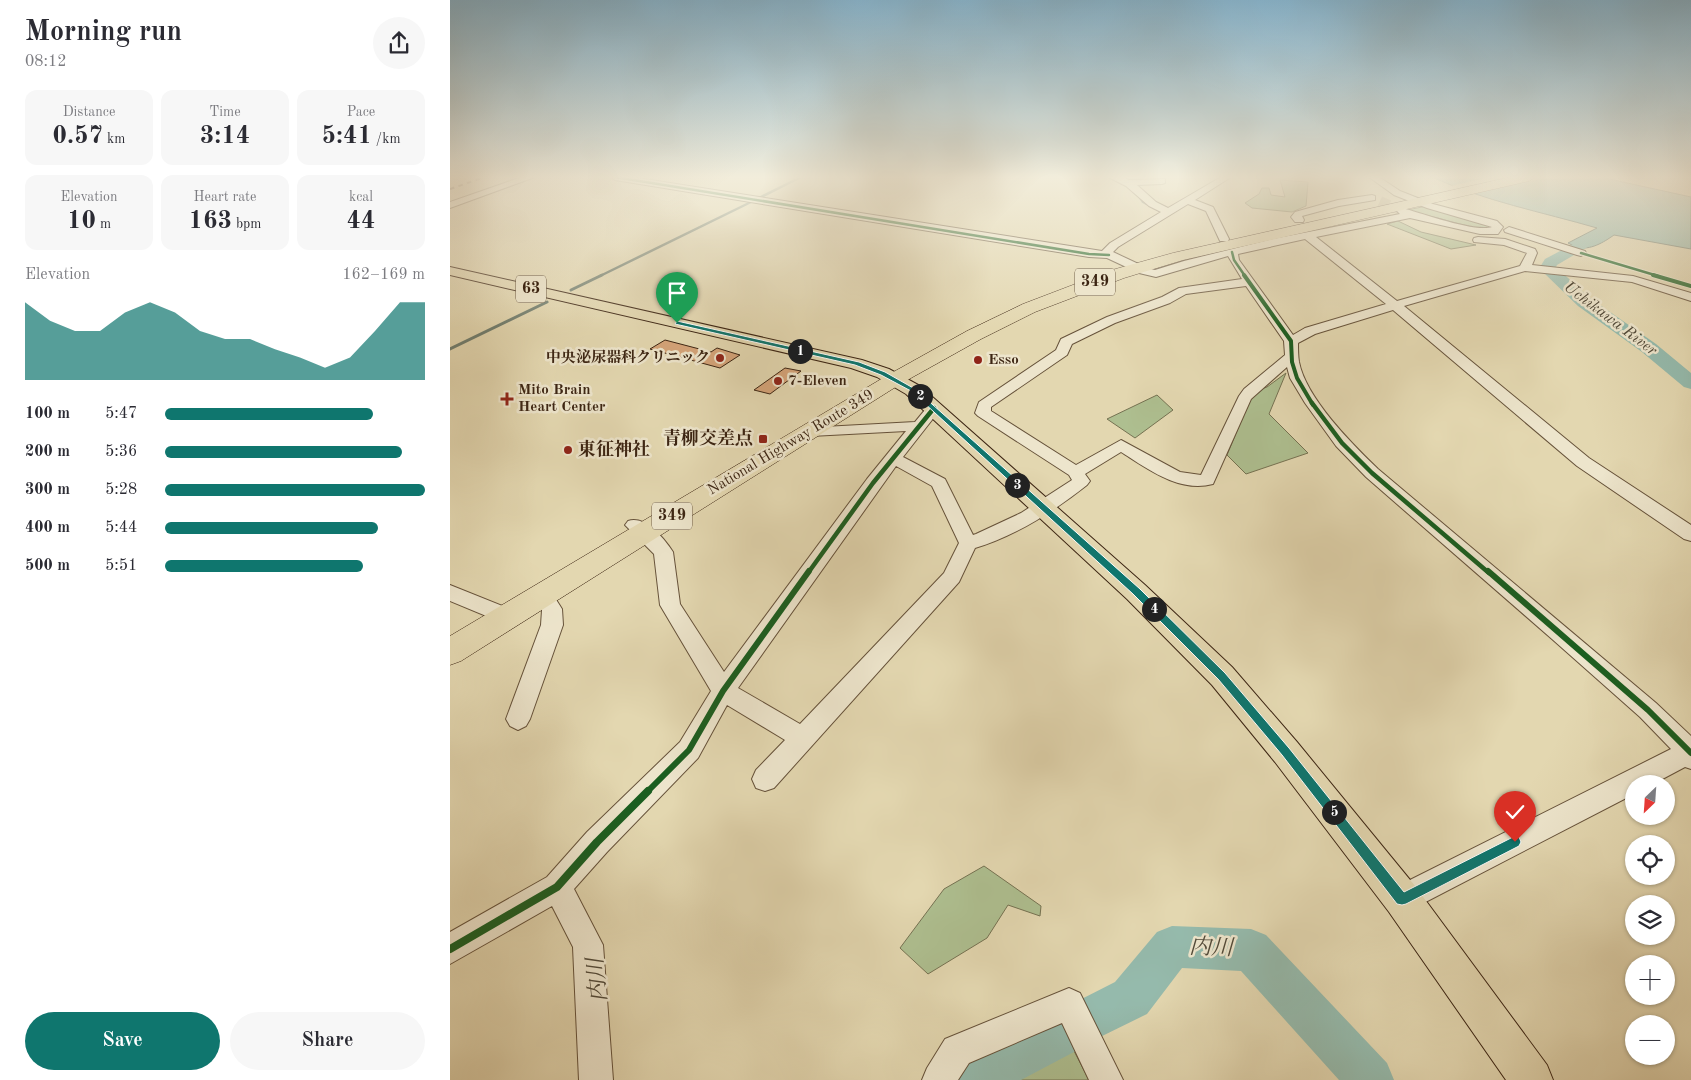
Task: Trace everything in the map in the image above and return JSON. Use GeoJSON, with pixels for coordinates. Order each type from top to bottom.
{"type":"FeatureCollection","features":[{"type":"Feature","properties":{"kind":"highway","name":"National Highway Route 349"},"geometry":{"type":"LineString","coordinates":[[450,652],[500,614],[889,376],[1000,321],[1132,266],[1303,227]]}},
{"type":"Feature","properties":{"kind":"highway","name":"National Highway Route 349"},"geometry":{"type":"LineString","coordinates":[[450,637],[543,595],[639,529],[811,431],[889,376]]}},
{"type":"Feature","properties":{"kind":"main road","name":"63"},"geometry":{"type":"LineString","coordinates":[[450,271],[848,362],[889,376],[913,390],[926,417],[1042,508],[1136,592],[1222,676],[1286,752],[1402,899],[1532,1080]]}},
{"type":"Feature","properties":{"kind":"street"},"geometry":{"type":"LineString","coordinates":[[925,227],[1089,254],[1109,255],[1132,266]]}},
{"type":"Feature","properties":{"kind":"street"},"geometry":{"type":"LineString","coordinates":[[1109,255],[1108,252],[1114,245],[1143,227]]}},
{"type":"Feature","properties":{"kind":"street"},"geometry":{"type":"LineString","coordinates":[[1217,227],[1225,246],[1292,349],[1292,362],[1297,378],[1310,400],[1342,443],[1372,473],[1648,710],[1691,753]]}},
{"type":"Feature","properties":{"kind":"street"},"geometry":{"type":"LineString","coordinates":[[1225,246],[1307,235],[1342,227]]}},
{"type":"Feature","properties":{"kind":"street"},"geometry":{"type":"LineString","coordinates":[[1429,227],[1469,238],[1505,242],[1531,250],[1532,253],[1525,268]]}},
{"type":"Feature","properties":{"kind":"street"},"geometry":{"type":"LineString","coordinates":[[1464,227],[1480,231],[1494,232],[1498,229],[1513,231],[1581,253]]}},
{"type":"Feature","properties":{"kind":"street"},"geometry":{"type":"LineString","coordinates":[[1307,235],[1394,304],[1583,462],[1691,534]]}},
{"type":"Feature","properties":{"kind":"street"},"geometry":{"type":"LineString","coordinates":[[1076,472],[1121,445],[1180,480],[1196,482],[1207,480],[1244,399],[1310,331],[1394,304],[1525,268],[1633,279],[1691,297]]}},
{"type":"Feature","properties":{"kind":"street"},"geometry":{"type":"LineString","coordinates":[[968,543],[985,540],[1066,494],[1081,481],[1076,472],[983,413],[984,405],[1062,352],[1066,342],[1111,320],[1166,300],[1183,291],[1250,282]]}},
{"type":"Feature","properties":{"kind":"street"},"geometry":{"type":"LineString","coordinates":[[811,431],[843,431],[926,417]]}},
{"type":"Feature","properties":{"kind":"street"},"geometry":{"type":"LineString","coordinates":[[450,949],[557,887],[597,842],[689,750],[723,691],[893,458],[926,417]]}},
{"type":"Feature","properties":{"kind":"street"},"geometry":{"type":"LineString","coordinates":[[893,458],[939,483],[968,543]]}},
{"type":"Feature","properties":{"kind":"street"},"geometry":{"type":"LineString","coordinates":[[639,529],[663,552],[670,606],[723,691],[802,738]]}},
{"type":"Feature","properties":{"kind":"street"},"geometry":{"type":"LineString","coordinates":[[765,779],[952,577],[968,543]]}},
{"type":"Feature","properties":{"kind":"street"},"geometry":{"type":"LineString","coordinates":[[450,592],[500,614]]}},
{"type":"Feature","properties":{"kind":"street"},"geometry":{"type":"LineString","coordinates":[[518,719],[552,624],[552,609],[543,595]]}},
{"type":"Feature","properties":{"kind":"street"},"geometry":{"type":"LineString","coordinates":[[1402,899],[1684,755],[1691,757]]}},
{"type":"Feature","properties":{"kind":"street"},"geometry":{"type":"LineString","coordinates":[[557,887],[588,945],[596,1080]]}},
{"type":"Feature","properties":{"kind":"street"},"geometry":{"type":"LineString","coordinates":[[939,1080],[957,1052],[1069,1004],[1106,1080]]}},
{"type":"Feature","properties":{"kind":"shaded area"},"geometry":{"type":"Polygon","coordinates":[[[1396,227],[1411,227],[1421,232],[1476,245],[1451,249],[1396,227]]]}},
{"type":"Feature","properties":{"kind":"shaded area"},"geometry":{"type":"Polygon","coordinates":[[[1473,227],[1493,227],[1493,228],[1483,230],[1473,227]]]}},
{"type":"Feature","properties":{"kind":"shaded area"},"geometry":{"type":"Polygon","coordinates":[[[1595,227],[1691,227],[1691,249],[1614,235],[1592,247],[1577,247],[1566,251],[1576,247],[1568,243],[1597,228],[1595,227]]]}},
{"type":"Feature","properties":{"kind":"shaded area"},"geometry":{"type":"Polygon","coordinates":[[[1286,373],[1269,414],[1308,453],[1246,474],[1227,455],[1253,392],[1267,387],[1286,373]]]}},
{"type":"Feature","properties":{"kind":"shaded area"},"geometry":{"type":"Polygon","coordinates":[[[1157,395],[1173,410],[1135,438],[1107,419],[1157,395]]]}},
{"type":"Feature","properties":{"kind":"shaded area"},"geometry":{"type":"Polygon","coordinates":[[[984,866],[1041,906],[1040,916],[1008,905],[987,938],[928,974],[900,948],[944,889],[984,866]]]}},
{"type":"Feature","properties":{"kind":"shaded area"},"geometry":{"type":"Polygon","coordinates":[[[1073,1049],[1089,1080],[1012,1080],[1073,1049]]]}},
{"type":"Feature","properties":{"kind":"building"},"geometry":{"type":"Polygon","coordinates":[[[665,340],[711,352],[717,348],[740,355],[720,368],[650,349],[665,340]]]}},
{"type":"Feature","properties":{"kind":"building","name":"7-Eleven"},"geometry":{"type":"Polygon","coordinates":[[[785,368],[801,371],[770,394],[754,390],[785,368]]]}},
{"type":"Feature","properties":{"kind":"waterway"},"geometry":{"type":"LineString","coordinates":[[600,276],[699,227]]}},
{"type":"Feature","properties":{"kind":"waterway","name":"Uchikawa River"},"geometry":{"type":"LineString","coordinates":[[1598,235],[1550,262],[1548,267],[1551,272],[1584,302],[1649,348],[1691,383]]}},
{"type":"Feature","properties":{"kind":"waterway"},"geometry":{"type":"LineString","coordinates":[[571,290],[602,275]]}},
{"type":"Feature","properties":{"kind":"waterway"},"geometry":{"type":"LineString","coordinates":[[450,349],[547,302]]}},
{"type":"Feature","properties":{"kind":"waterway","name":"内川"},"geometry":{"type":"LineString","coordinates":[[1085,1021],[1131,998],[1172,947],[1251,950],[1370,1080]]}},
{"type":"Feature","properties":{"kind":"waterway"},"geometry":{"type":"LineString","coordinates":[[973,1080],[1075,1027]]}},
{"type":"Feature","properties":{"kind":"cycle path"},"geometry":{"type":"LineString","coordinates":[[925,227],[1089,254],[1109,255]]}},
{"type":"Feature","properties":{"kind":"cycle path"},"geometry":{"type":"LineString","coordinates":[[1232,252],[1234,260],[1291,341],[1292,362],[1297,378],[1310,400],[1342,443],[1372,473],[1648,710],[1691,753]]}},
{"type":"Feature","properties":{"kind":"cycle path"},"geometry":{"type":"LineString","coordinates":[[1581,253],[1691,286]]}},
{"type":"Feature","properties":{"kind":"cycle path"},"geometry":{"type":"LineString","coordinates":[[450,949],[557,887],[597,842],[689,750],[723,691],[873,483],[934,408]]}},
{"type":"Feature","properties":{"kind":"place","name":"中央泌尿器科クリニック"},"geometry":{"type":"Point","coordinates":[720,358]}},
{"type":"Feature","properties":{"kind":"place","name":"Esso"},"geometry":{"type":"Point","coordinates":[978,360]}},
{"type":"Feature","properties":{"kind":"place","name":"7-Eleven"},"geometry":{"type":"Point","coordinates":[778,381]}},
{"type":"Feature","properties":{"kind":"place","name":"Mito Brain Heart Center"},"geometry":{"type":"Point","coordinates":[507,399]}},
{"type":"Feature","properties":{"kind":"place","name":"青柳交差点"},"geometry":{"type":"Point","coordinates":[763,439]}},
{"type":"Feature","properties":{"kind":"place","name":"東征神社"},"geometry":{"type":"Point","coordinates":[568,450]}},
{"type":"Feature","properties":{"kind":"route"},"geometry":{"type":"LineString","coordinates":[[677,323],[856,364],[895,379],[913,390],[1136,592],[1222,676],[1286,752],[1402,899],[1515,842]]}}]}
